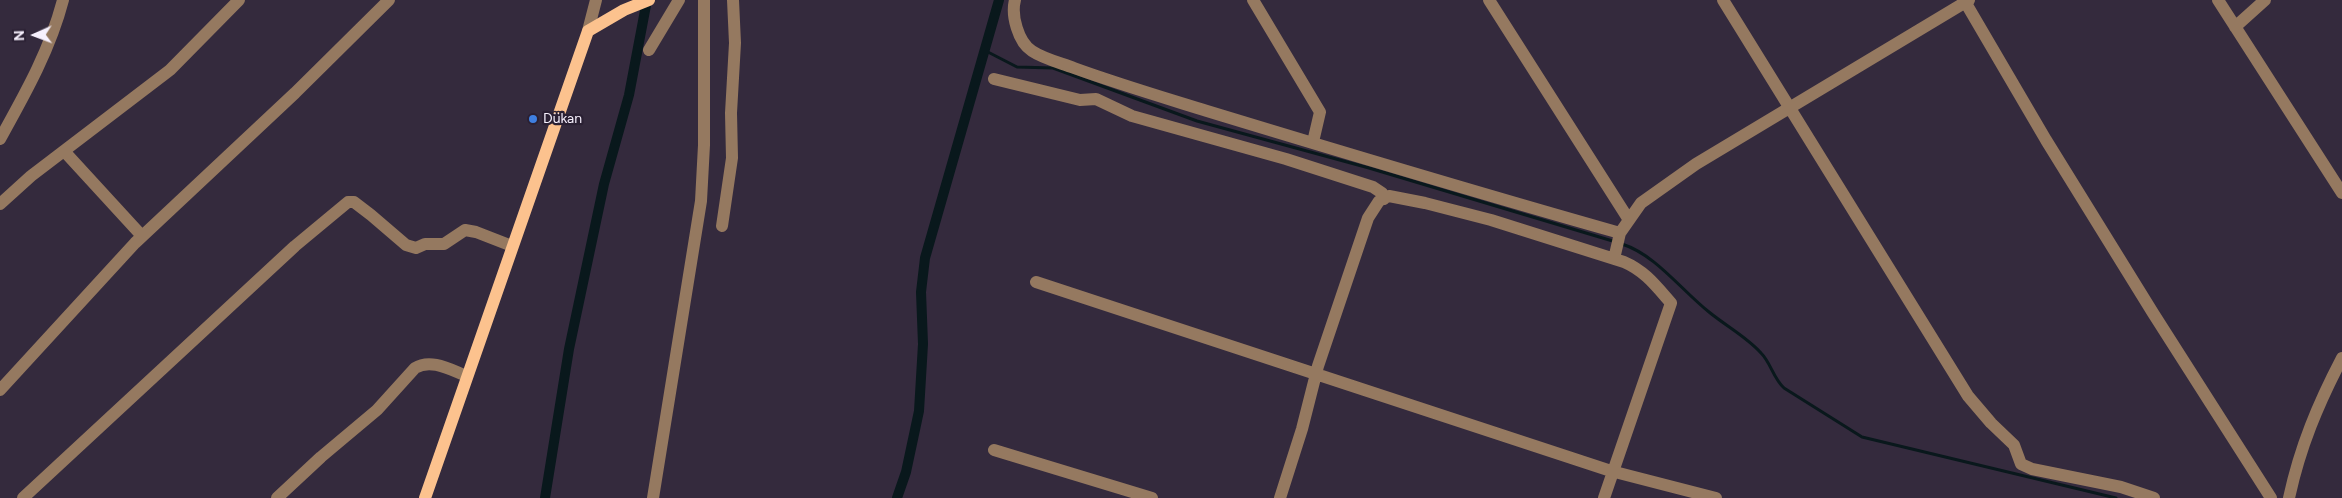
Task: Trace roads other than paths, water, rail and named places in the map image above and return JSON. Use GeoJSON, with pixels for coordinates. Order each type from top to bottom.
{"type":"FeatureCollection","features":[{"type":"Feature","properties":{"kind":"main road"},"geometry":{"type":"LineString","coordinates":[[425,498],[588,31],[624,10],[649,0]]}},
{"type":"Feature","properties":{"kind":"street"},"geometry":{"type":"LineString","coordinates":[[0,139],[32,81],[56,27],[64,0]]}},
{"type":"Feature","properties":{"kind":"street"},"geometry":{"type":"LineString","coordinates":[[0,204],[64,151],[170,70],[239,0]]}},
{"type":"Feature","properties":{"kind":"street"},"geometry":{"type":"LineString","coordinates":[[0,390],[142,236],[295,93],[389,0]]}},
{"type":"Feature","properties":{"kind":"street"},"geometry":{"type":"LineString","coordinates":[[588,31],[596,0]]}},
{"type":"Feature","properties":{"kind":"street"},"geometry":{"type":"LineString","coordinates":[[649,50],[663,30],[679,0]]}},
{"type":"Feature","properties":{"kind":"street"},"geometry":{"type":"LineString","coordinates":[[653,498],[701,201],[704,136],[704,0]]}},
{"type":"Feature","properties":{"kind":"street"},"geometry":{"type":"LineString","coordinates":[[722,226],[732,158],[731,113],[735,43],[734,0]]}},
{"type":"Feature","properties":{"kind":"street"},"geometry":{"type":"LineString","coordinates":[[1015,0],[1013,9],[1014,21],[1031,51],[1132,88],[1620,235]]}},
{"type":"Feature","properties":{"kind":"street"},"geometry":{"type":"LineString","coordinates":[[1253,0],[1320,112],[1320,119],[1313,142]]}},
{"type":"Feature","properties":{"kind":"street"},"geometry":{"type":"LineString","coordinates":[[1489,0],[1629,220]]}},
{"type":"Feature","properties":{"kind":"street"},"geometry":{"type":"LineString","coordinates":[[1723,0],[1968,396],[1991,424],[2014,445],[2021,464],[2032,469],[2121,488],[2154,498]]}},
{"type":"Feature","properties":{"kind":"street"},"geometry":{"type":"LineString","coordinates":[[2218,0],[2340,185]]}},
{"type":"Feature","properties":{"kind":"street"},"geometry":{"type":"LineString","coordinates":[[2235,27],[2266,0]]}},
{"type":"Feature","properties":{"kind":"street"},"geometry":{"type":"LineString","coordinates":[[1615,256],[1620,235],[1641,203],[1696,164],[1966,1],[2061,164],[2272,498]]}},
{"type":"Feature","properties":{"kind":"street"},"geometry":{"type":"LineString","coordinates":[[994,79],[1080,100],[1096,99],[1132,116],[1286,159],[1373,187],[1382,193],[1384,199]]}},
{"type":"Feature","properties":{"kind":"street"},"geometry":{"type":"LineString","coordinates":[[64,151],[142,236]]}},
{"type":"Feature","properties":{"kind":"street"},"geometry":{"type":"LineString","coordinates":[[1280,498],[1302,429],[1316,375],[1368,218],[1379,200],[1389,196],[1482,218],[1615,256],[1651,279],[1671,303],[1611,471],[1604,498]]}},
{"type":"Feature","properties":{"kind":"street"},"geometry":{"type":"LineString","coordinates":[[23,498],[295,246],[348,202],[354,202],[406,245],[416,248],[425,244],[444,244],[465,230],[476,232],[512,246]]}},
{"type":"Feature","properties":{"kind":"street"},"geometry":{"type":"LineString","coordinates":[[1036,282],[1611,471],[1716,498]]}},
{"type":"Feature","properties":{"kind":"street"},"geometry":{"type":"LineString","coordinates":[[2289,498],[2297,462],[2320,400],[2342,358]]}},
{"type":"Feature","properties":{"kind":"street"},"geometry":{"type":"LineString","coordinates":[[277,498],[321,457],[377,410],[415,368],[429,363],[467,376]]}},
{"type":"Feature","properties":{"kind":"street"},"geometry":{"type":"LineString","coordinates":[[994,450],[1152,498]]}},
{"type":"Feature","properties":{"kind":"waterway"},"geometry":{"type":"LineString","coordinates":[[545,498],[569,349],[604,184],[629,95],[647,0]]}},
{"type":"Feature","properties":{"kind":"waterway"},"geometry":{"type":"LineString","coordinates":[[897,498],[906,472],[919,411],[923,344],[921,292],[925,258],[999,0]]}},
{"type":"Feature","properties":{"kind":"waterway"},"geometry":{"type":"LineString","coordinates":[[984,50],[1017,67],[1053,68],[1197,121],[1369,168],[1616,242]]}},
{"type":"Feature","properties":{"kind":"waterway"},"geometry":{"type":"LineString","coordinates":[[1622,244],[1646,256],[1709,312],[1755,347],[1767,361],[1777,380],[1784,388],[1862,437],[2116,498]]}},
{"type":"Feature","properties":{"kind":"place","name":"Dükan"},"geometry":{"type":"Point","coordinates":[533,119]}}]}
